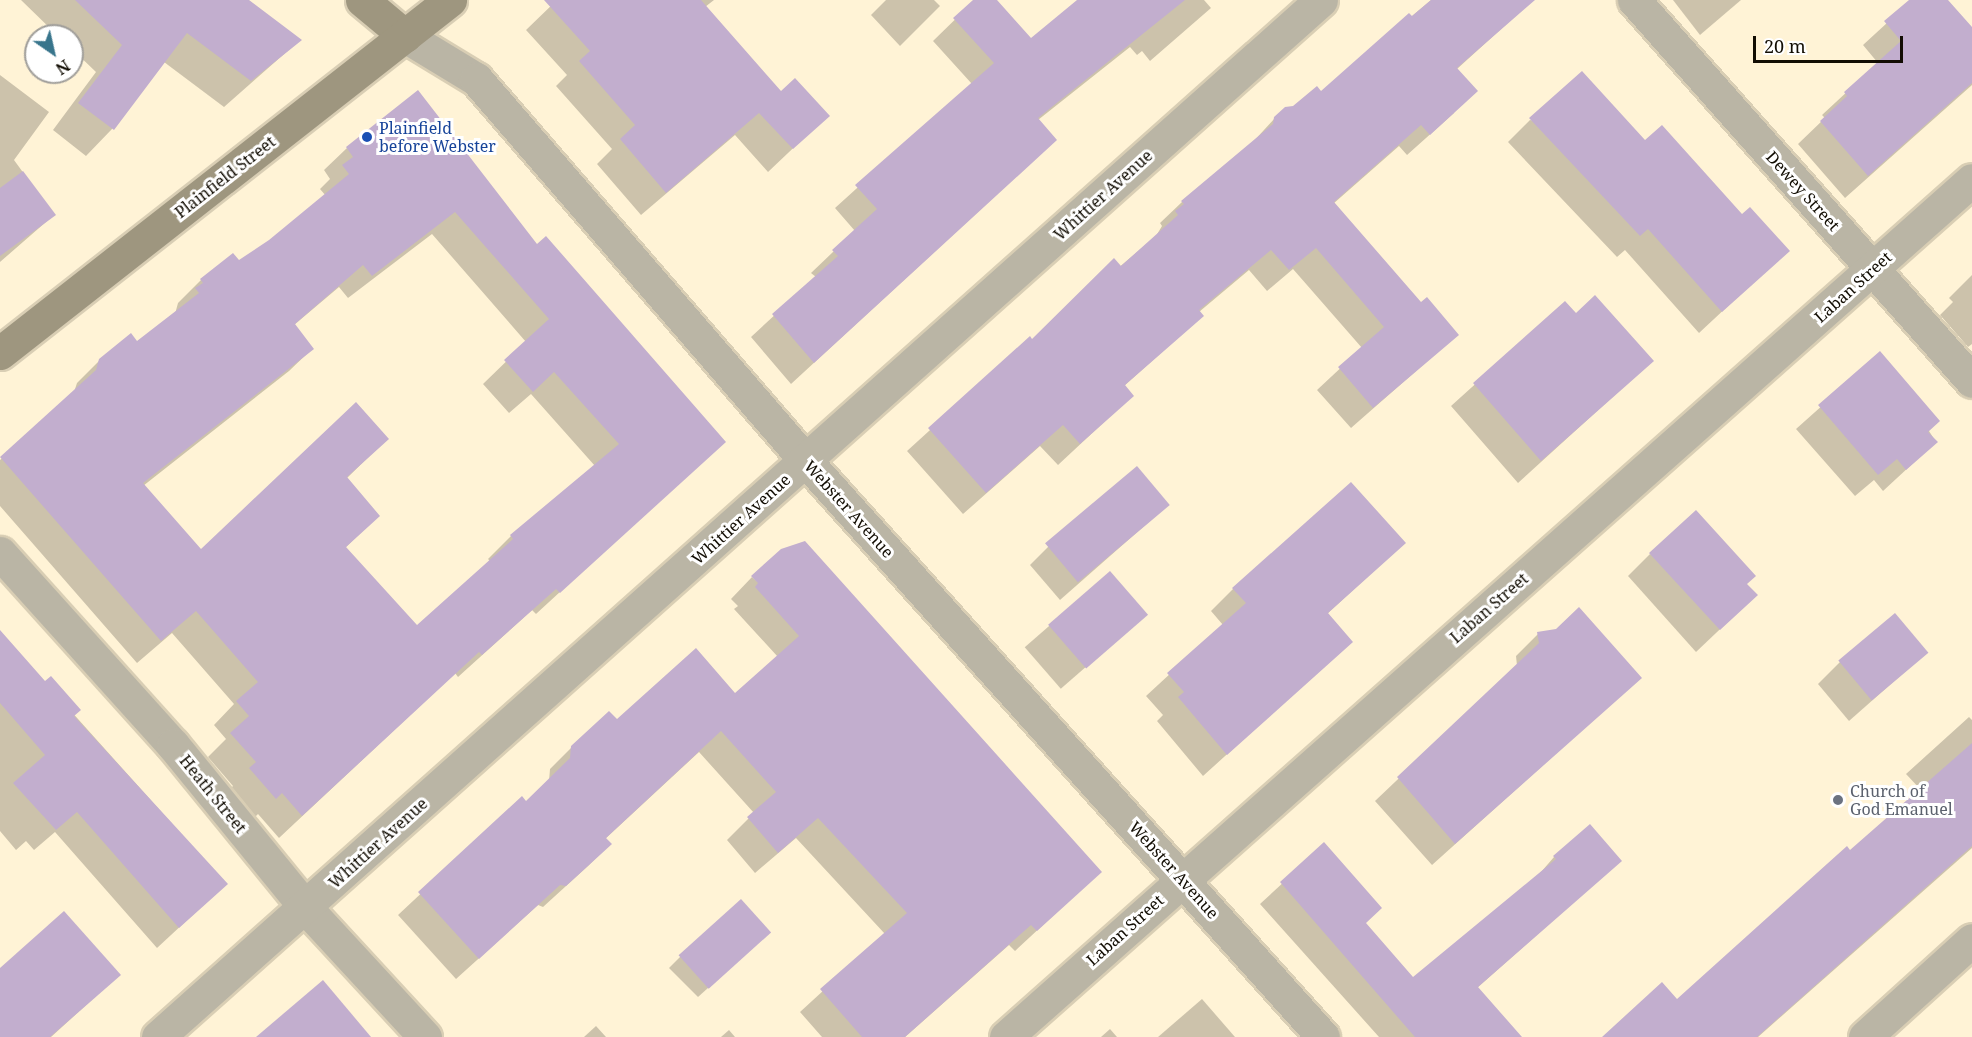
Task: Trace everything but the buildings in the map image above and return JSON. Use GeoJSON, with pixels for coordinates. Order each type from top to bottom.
{"type":"FeatureCollection","features":[{"type":"Feature","properties":{"kind":"main road","name":"Webster Avenue"},"geometry":{"type":"LineString","coordinates":[[362,0],[405,36]]}},
{"type":"Feature","properties":{"kind":"main road","name":"Plainfield Street"},"geometry":{"type":"LineString","coordinates":[[5,341],[450,0]]}},
{"type":"Feature","properties":{"kind":"street","name":"Whittier Avenue"},"geometry":{"type":"LineString","coordinates":[[159,1037],[1321,0]]}},
{"type":"Feature","properties":{"kind":"street","name":"Dewey Street"},"geometry":{"type":"LineString","coordinates":[[1634,0],[1972,381]]}},
{"type":"Feature","properties":{"kind":"street","name":"Webster Avenue"},"geometry":{"type":"LineString","coordinates":[[405,36],[470,73],[806,462],[1323,1037]]}},
{"type":"Feature","properties":{"kind":"street","name":"Laban Street"},"geometry":{"type":"LineString","coordinates":[[1006,1037],[1972,180]]}},
{"type":"Feature","properties":{"kind":"street","name":"Heath Street"},"geometry":{"type":"LineString","coordinates":[[0,553],[173,745],[305,907],[425,1037]]}},
{"type":"Feature","properties":{"kind":"street"},"geometry":{"type":"LineString","coordinates":[[1865,1037],[1972,940]]}},
{"type":"Feature","properties":{"kind":"place","name":"Plainfield before Webster"},"geometry":{"type":"Point","coordinates":[367,137]}},
{"type":"Feature","properties":{"kind":"place","name":"Church of God Emanuel"},"geometry":{"type":"Point","coordinates":[1838,800]}}]}
